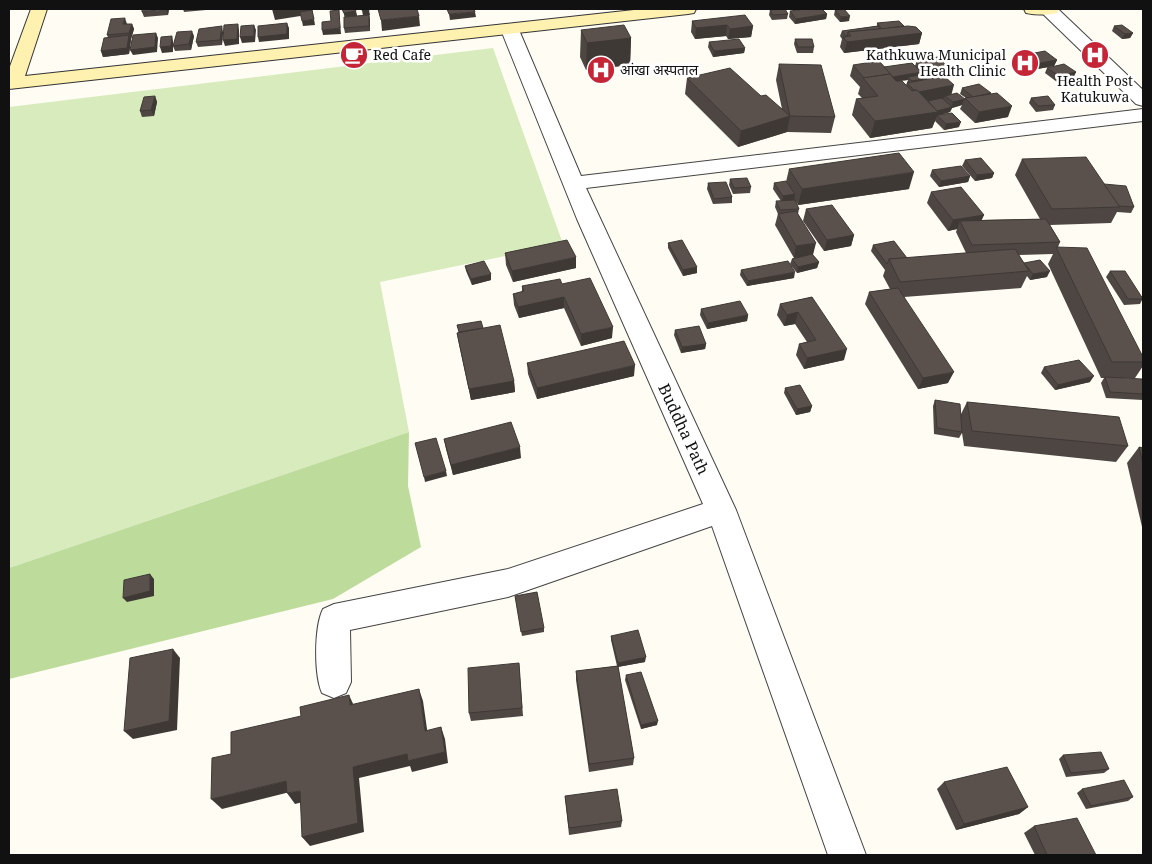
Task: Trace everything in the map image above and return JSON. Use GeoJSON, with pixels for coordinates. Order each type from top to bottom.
{"type":"FeatureCollection","features":[{"type":"Feature","properties":{"kind":"main road"},"geometry":{"type":"LineString","coordinates":[[39,9],[11,83],[507,19],[688,9]]}},
{"type":"Feature","properties":{"kind":"street"},"geometry":{"type":"LineString","coordinates":[[1044,9],[1143,100]]}},
{"type":"Feature","properties":{"kind":"street","name":"Buddha Path"},"geometry":{"type":"LineString","coordinates":[[507,19],[588,219],[721,510],[847,855]]}},
{"type":"Feature","properties":{"kind":"street"},"geometry":{"type":"LineString","coordinates":[[574,184],[1143,115]]}},
{"type":"Feature","properties":{"kind":"street"},"geometry":{"type":"LineString","coordinates":[[334,682],[334,619],[508,583],[721,510]]}},
{"type":"Feature","properties":{"kind":"green space"},"geometry":{"type":"Polygon","coordinates":[[[493,48],[563,244],[380,282],[409,432],[9,568],[9,107],[493,48]]]}},
{"type":"Feature","properties":{"kind":"green space"},"geometry":{"type":"Polygon","coordinates":[[[409,432],[408,486],[421,547],[333,599],[9,679],[9,568],[409,432]]]}},
{"type":"Feature","properties":{"kind":"building"},"geometry":{"type":"Polygon","coordinates":[[[142,9],[166,9],[142,12],[142,9]]]}},
{"type":"Feature","properties":{"kind":"building"},"geometry":{"type":"Polygon","coordinates":[[[342,9],[355,9],[356,11],[344,13],[342,9]]]}},
{"type":"Feature","properties":{"kind":"building"},"geometry":{"type":"Polygon","coordinates":[[[378,9],[417,9],[419,16],[381,20],[378,9]]]}},
{"type":"Feature","properties":{"kind":"building"},"geometry":{"type":"Polygon","coordinates":[[[447,9],[474,9],[475,12],[449,14],[447,9]]]}},
{"type":"Feature","properties":{"kind":"building"},"geometry":{"type":"Polygon","coordinates":[[[785,9],[788,14],[773,15],[770,10],[785,9]]]}},
{"type":"Feature","properties":{"kind":"building"},"geometry":{"type":"Polygon","coordinates":[[[822,9],[827,14],[796,19],[790,11],[822,9]]]}},
{"type":"Feature","properties":{"kind":"building"},"geometry":{"type":"Polygon","coordinates":[[[844,9],[850,16],[841,17],[835,10],[844,9]]]}},
{"type":"Feature","properties":{"kind":"building"},"geometry":{"type":"Polygon","coordinates":[[[312,10],[314,19],[302,21],[300,12],[312,10]]]}},
{"type":"Feature","properties":{"kind":"building"},"geometry":{"type":"Polygon","coordinates":[[[339,10],[340,28],[322,30],[322,22],[331,21],[330,11],[339,10]]]}},
{"type":"Feature","properties":{"kind":"building"},"geometry":{"type":"Polygon","coordinates":[[[369,15],[369,26],[344,28],[344,17],[369,15]]]}},
{"type":"Feature","properties":{"kind":"building"},"geometry":{"type":"Polygon","coordinates":[[[745,15],[753,26],[730,29],[727,25],[696,28],[692,21],[745,15]]]}},
{"type":"Feature","properties":{"kind":"building"},"geometry":{"type":"Polygon","coordinates":[[[125,18],[123,24],[132,24],[129,33],[107,35],[111,19],[125,18]]]}},
{"type":"Feature","properties":{"kind":"building"},"geometry":{"type":"Polygon","coordinates":[[[899,21],[904,26],[882,29],[877,23],[899,21]]]}},
{"type":"Feature","properties":{"kind":"building"},"geometry":{"type":"Polygon","coordinates":[[[287,23],[287,34],[258,37],[258,26],[287,23]]]}},
{"type":"Feature","properties":{"kind":"building"},"geometry":{"type":"Polygon","coordinates":[[[238,24],[237,39],[223,40],[224,25],[238,24]]]}},
{"type":"Feature","properties":{"kind":"building"},"geometry":{"type":"Polygon","coordinates":[[[254,25],[254,36],[240,37],[241,26],[254,25]]]}},
{"type":"Feature","properties":{"kind":"building"},"geometry":{"type":"Polygon","coordinates":[[[624,25],[631,38],[587,43],[581,30],[624,25]]]}},
{"type":"Feature","properties":{"kind":"building"},"geometry":{"type":"Polygon","coordinates":[[[1122,25],[1133,33],[1125,34],[1114,26],[1122,25]]]}},
{"type":"Feature","properties":{"kind":"building"},"geometry":{"type":"Polygon","coordinates":[[[222,26],[220,40],[196,42],[199,29],[222,26]]]}},
{"type":"Feature","properties":{"kind":"building"},"geometry":{"type":"Polygon","coordinates":[[[878,26],[880,29],[848,32],[847,36],[842,31],[878,26]]]}},
{"type":"Feature","properties":{"kind":"building"},"geometry":{"type":"Polygon","coordinates":[[[908,26],[916,27],[922,33],[847,42],[843,37],[851,36],[848,32],[908,26]]]}},
{"type":"Feature","properties":{"kind":"building"},"geometry":{"type":"Polygon","coordinates":[[[192,31],[189,44],[173,46],[177,32],[192,31]]]}},
{"type":"Feature","properties":{"kind":"building"},"geometry":{"type":"Polygon","coordinates":[[[156,33],[155,47],[130,50],[133,35],[156,33]]]}},
{"type":"Feature","properties":{"kind":"building"},"geometry":{"type":"Polygon","coordinates":[[[129,35],[127,48],[101,51],[104,38],[129,35]]]}},
{"type":"Feature","properties":{"kind":"building"},"geometry":{"type":"Polygon","coordinates":[[[172,36],[171,46],[160,47],[161,37],[172,36]]]}},
{"type":"Feature","properties":{"kind":"building"},"geometry":{"type":"Polygon","coordinates":[[[739,39],[745,48],[714,51],[709,42],[739,39]]]}},
{"type":"Feature","properties":{"kind":"building"},"geometry":{"type":"Polygon","coordinates":[[[795,39],[812,39],[814,47],[798,47],[795,39]]]}},
{"type":"Feature","properties":{"kind":"building"},"geometry":{"type":"Polygon","coordinates":[[[1045,51],[1057,60],[1035,64],[1024,55],[1045,51]]]}},
{"type":"Feature","properties":{"kind":"building"},"geometry":{"type":"Polygon","coordinates":[[[938,57],[951,70],[930,73],[917,60],[938,57]]]}},
{"type":"Feature","properties":{"kind":"building"},"geometry":{"type":"Polygon","coordinates":[[[879,61],[892,75],[864,78],[853,65],[879,61]]]}},
{"type":"Feature","properties":{"kind":"building"},"geometry":{"type":"Polygon","coordinates":[[[912,63],[921,72],[893,77],[884,67],[912,63]]]}},
{"type":"Feature","properties":{"kind":"building"},"geometry":{"type":"Polygon","coordinates":[[[779,64],[821,65],[835,117],[790,116],[779,64]]]}},
{"type":"Feature","properties":{"kind":"building"},"geometry":{"type":"Polygon","coordinates":[[[1064,64],[1076,72],[1059,76],[1047,68],[1064,64]]]}},
{"type":"Feature","properties":{"kind":"building"},"geometry":{"type":"Polygon","coordinates":[[[730,68],[761,96],[766,95],[790,116],[741,131],[687,78],[730,68]]]}},
{"type":"Feature","properties":{"kind":"building"},"geometry":{"type":"Polygon","coordinates":[[[890,74],[896,81],[902,81],[912,91],[917,90],[938,112],[875,121],[856,99],[878,96],[863,78],[890,74]]]}},
{"type":"Feature","properties":{"kind":"building"},"geometry":{"type":"Polygon","coordinates":[[[925,74],[929,78],[912,81],[908,77],[925,74]]]}},
{"type":"Feature","properties":{"kind":"building"},"geometry":{"type":"Polygon","coordinates":[[[944,76],[954,85],[919,92],[907,83],[944,76]]]}},
{"type":"Feature","properties":{"kind":"building"},"geometry":{"type":"Polygon","coordinates":[[[979,84],[991,93],[973,97],[962,88],[979,84]]]}},
{"type":"Feature","properties":{"kind":"building"},"geometry":{"type":"Polygon","coordinates":[[[957,93],[965,99],[953,102],[945,96],[957,93]]]}},
{"type":"Feature","properties":{"kind":"building"},"geometry":{"type":"Polygon","coordinates":[[[997,93],[1012,106],[979,112],[965,98],[997,93]]]}},
{"type":"Feature","properties":{"kind":"building"},"geometry":{"type":"Polygon","coordinates":[[[155,96],[151,110],[140,111],[144,97],[155,96]]]}},
{"type":"Feature","properties":{"kind":"building"},"geometry":{"type":"Polygon","coordinates":[[[1048,96],[1055,105],[1038,106],[1031,98],[1048,96]]]}},
{"type":"Feature","properties":{"kind":"building"},"geometry":{"type":"Polygon","coordinates":[[[942,98],[952,107],[937,111],[928,101],[942,98]]]}},
{"type":"Feature","properties":{"kind":"building"},"geometry":{"type":"Polygon","coordinates":[[[952,113],[961,122],[946,124],[937,115],[952,113]]]}},
{"type":"Feature","properties":{"kind":"building"},"geometry":{"type":"Polygon","coordinates":[[[899,153],[914,172],[802,189],[789,169],[899,153]]]}},
{"type":"Feature","properties":{"kind":"building"},"geometry":{"type":"Polygon","coordinates":[[[1086,157],[1120,207],[1052,209],[1022,159],[1086,157]]]}},
{"type":"Feature","properties":{"kind":"building"},"geometry":{"type":"Polygon","coordinates":[[[981,158],[994,173],[977,175],[965,160],[981,158]]]}},
{"type":"Feature","properties":{"kind":"building"},"geometry":{"type":"Polygon","coordinates":[[[961,166],[970,176],[941,181],[932,170],[961,166]]]}},
{"type":"Feature","properties":{"kind":"building"},"geometry":{"type":"Polygon","coordinates":[[[747,178],[751,187],[734,188],[730,179],[747,178]]]}},
{"type":"Feature","properties":{"kind":"building"},"geometry":{"type":"Polygon","coordinates":[[[786,181],[795,194],[783,196],[774,183],[786,181]]]}},
{"type":"Feature","properties":{"kind":"building"},"geometry":{"type":"Polygon","coordinates":[[[726,182],[732,197],[714,199],[708,183],[726,182]]]}},
{"type":"Feature","properties":{"kind":"building"},"geometry":{"type":"Polygon","coordinates":[[[1104,184],[1126,186],[1134,207],[1119,206],[1104,184]]]}},
{"type":"Feature","properties":{"kind":"building"},"geometry":{"type":"Polygon","coordinates":[[[961,187],[984,215],[953,220],[931,192],[961,187]]]}},
{"type":"Feature","properties":{"kind":"building"},"geometry":{"type":"Polygon","coordinates":[[[795,200],[799,209],[780,210],[776,201],[795,200]]]}},
{"type":"Feature","properties":{"kind":"building"},"geometry":{"type":"Polygon","coordinates":[[[832,205],[854,235],[827,240],[806,209],[832,205]]]}},
{"type":"Feature","properties":{"kind":"building"},"geometry":{"type":"Polygon","coordinates":[[[796,211],[816,243],[796,246],[778,214],[796,211]]]}},
{"type":"Feature","properties":{"kind":"building"},"geometry":{"type":"Polygon","coordinates":[[[1046,219],[1060,242],[972,245],[960,221],[1046,219]]]}},
{"type":"Feature","properties":{"kind":"building"},"geometry":{"type":"Polygon","coordinates":[[[567,240],[576,257],[512,271],[505,253],[567,240]]]}},
{"type":"Feature","properties":{"kind":"building"},"geometry":{"type":"Polygon","coordinates":[[[682,240],[697,267],[683,270],[668,243],[682,240]]]}},
{"type":"Feature","properties":{"kind":"building"},"geometry":{"type":"Polygon","coordinates":[[[894,241],[907,258],[889,259],[887,264],[873,245],[894,241]]]}},
{"type":"Feature","properties":{"kind":"building"},"geometry":{"type":"Polygon","coordinates":[[[1056,247],[1087,248],[1143,357],[1143,362],[1112,362],[1056,247]]]}},
{"type":"Feature","properties":{"kind":"building"},"geometry":{"type":"Polygon","coordinates":[[[1015,249],[1029,271],[900,282],[889,259],[1015,249]]]}},
{"type":"Feature","properties":{"kind":"building"},"geometry":{"type":"Polygon","coordinates":[[[812,254],[819,262],[798,267],[792,259],[812,254]]]}},
{"type":"Feature","properties":{"kind":"building"},"geometry":{"type":"Polygon","coordinates":[[[1040,260],[1050,271],[1033,274],[1024,263],[1040,260]]]}},
{"type":"Feature","properties":{"kind":"building"},"geometry":{"type":"Polygon","coordinates":[[[484,261],[491,274],[471,279],[465,266],[484,261]]]}},
{"type":"Feature","properties":{"kind":"building"},"geometry":{"type":"Polygon","coordinates":[[[788,261],[795,272],[748,281],[741,270],[788,261]]]}},
{"type":"Feature","properties":{"kind":"building"},"geometry":{"type":"Polygon","coordinates":[[[1110,271],[1125,271],[1143,299],[1128,299],[1110,271]]]}},
{"type":"Feature","properties":{"kind":"building"},"geometry":{"type":"Polygon","coordinates":[[[590,278],[613,327],[581,334],[564,297],[518,307],[513,294],[524,291],[522,286],[560,279],[562,284],[590,278]]]}},
{"type":"Feature","properties":{"kind":"building"},"geometry":{"type":"Polygon","coordinates":[[[898,288],[954,372],[923,378],[869,292],[898,288]]]}},
{"type":"Feature","properties":{"kind":"building"},"geometry":{"type":"Polygon","coordinates":[[[812,297],[847,349],[807,358],[799,344],[816,340],[798,312],[787,315],[780,304],[812,297]]]}},
{"type":"Feature","properties":{"kind":"building"},"geometry":{"type":"Polygon","coordinates":[[[740,301],[748,315],[708,323],[701,309],[740,301]]]}},
{"type":"Feature","properties":{"kind":"building"},"geometry":{"type":"Polygon","coordinates":[[[481,321],[483,328],[459,332],[457,325],[481,321]]]}},
{"type":"Feature","properties":{"kind":"building"},"geometry":{"type":"Polygon","coordinates":[[[500,325],[514,381],[469,389],[457,333],[500,325]]]}},
{"type":"Feature","properties":{"kind":"building"},"geometry":{"type":"Polygon","coordinates":[[[699,326],[706,344],[682,347],[675,330],[699,326]]]}},
{"type":"Feature","properties":{"kind":"building"},"geometry":{"type":"Polygon","coordinates":[[[624,341],[635,365],[537,388],[527,363],[624,341]]]}},
{"type":"Feature","properties":{"kind":"building"},"geometry":{"type":"Polygon","coordinates":[[[1079,360],[1094,376],[1058,385],[1044,367],[1079,360]]]}},
{"type":"Feature","properties":{"kind":"building"},"geometry":{"type":"Polygon","coordinates":[[[1105,377],[1142,379],[1143,394],[1110,392],[1105,377]]]}},
{"type":"Feature","properties":{"kind":"building"},"geometry":{"type":"Polygon","coordinates":[[[800,385],[812,406],[797,409],[785,388],[800,385]]]}},
{"type":"Feature","properties":{"kind":"building"},"geometry":{"type":"Polygon","coordinates":[[[935,400],[960,404],[962,432],[937,428],[935,400]]]}},
{"type":"Feature","properties":{"kind":"building"},"geometry":{"type":"Polygon","coordinates":[[[967,402],[1119,417],[1128,446],[972,431],[967,402]]]}},
{"type":"Feature","properties":{"kind":"building"},"geometry":{"type":"Polygon","coordinates":[[[511,422],[520,447],[451,465],[444,439],[511,422]]]}},
{"type":"Feature","properties":{"kind":"building"},"geometry":{"type":"Polygon","coordinates":[[[436,438],[446,471],[424,477],[415,443],[436,438]]]}},
{"type":"Feature","properties":{"kind":"building"},"geometry":{"type":"Polygon","coordinates":[[[1139,447],[1143,448],[1143,464],[1139,447]]]}},
{"type":"Feature","properties":{"kind":"building"},"geometry":{"type":"Polygon","coordinates":[[[150,574],[150,591],[123,598],[124,580],[150,574]]]}},
{"type":"Feature","properties":{"kind":"building"},"geometry":{"type":"Polygon","coordinates":[[[537,592],[544,628],[521,632],[515,596],[537,592]]]}},
{"type":"Feature","properties":{"kind":"building"},"geometry":{"type":"Polygon","coordinates":[[[638,630],[646,657],[618,663],[611,636],[638,630]]]}},
{"type":"Feature","properties":{"kind":"building"},"geometry":{"type":"Polygon","coordinates":[[[173,649],[169,721],[124,731],[130,658],[173,649]]]}},
{"type":"Feature","properties":{"kind":"building"},"geometry":{"type":"Polygon","coordinates":[[[519,663],[522,708],[469,713],[468,668],[519,663]]]}},
{"type":"Feature","properties":{"kind":"building"},"geometry":{"type":"Polygon","coordinates":[[[618,666],[634,758],[589,764],[576,671],[618,666]]]}},
{"type":"Feature","properties":{"kind":"building"},"geometry":{"type":"Polygon","coordinates":[[[641,672],[658,721],[641,725],[626,675],[641,672]]]}},
{"type":"Feature","properties":{"kind":"building"},"geometry":{"type":"Polygon","coordinates":[[[419,689],[425,731],[441,727],[445,752],[408,761],[407,754],[353,767],[358,823],[302,837],[300,791],[287,793],[286,781],[211,799],[212,758],[231,754],[231,732],[301,716],[300,707],[349,695],[350,705],[419,689]]]}},
{"type":"Feature","properties":{"kind":"building"},"geometry":{"type":"Polygon","coordinates":[[[1101,752],[1109,769],[1071,773],[1063,755],[1101,752]]]}},
{"type":"Feature","properties":{"kind":"building"},"geometry":{"type":"Polygon","coordinates":[[[1007,767],[1028,807],[964,824],[944,782],[1007,767]]]}},
{"type":"Feature","properties":{"kind":"building"},"geometry":{"type":"Polygon","coordinates":[[[1124,780],[1133,797],[1091,806],[1082,789],[1124,780]]]}},
{"type":"Feature","properties":{"kind":"building"},"geometry":{"type":"Polygon","coordinates":[[[617,789],[622,821],[569,828],[565,796],[617,789]]]}},
{"type":"Feature","properties":{"kind":"building"},"geometry":{"type":"Polygon","coordinates":[[[1077,818],[1096,855],[1047,855],[1034,826],[1077,818]]]}},
{"type":"Feature","properties":{"kind":"place","name":"Red Cafe"},"geometry":{"type":"Point","coordinates":[354,55]}},
{"type":"Feature","properties":{"kind":"place","name":"Health Post Katukuwa"},"geometry":{"type":"Point","coordinates":[1095,55]}},
{"type":"Feature","properties":{"kind":"place","name":"Kathkuwa Municipal Health Clinic"},"geometry":{"type":"Point","coordinates":[1025,63]}},
{"type":"Feature","properties":{"kind":"place","name":"आंखा अस्पताल"},"geometry":{"type":"Point","coordinates":[601,70]}}]}
